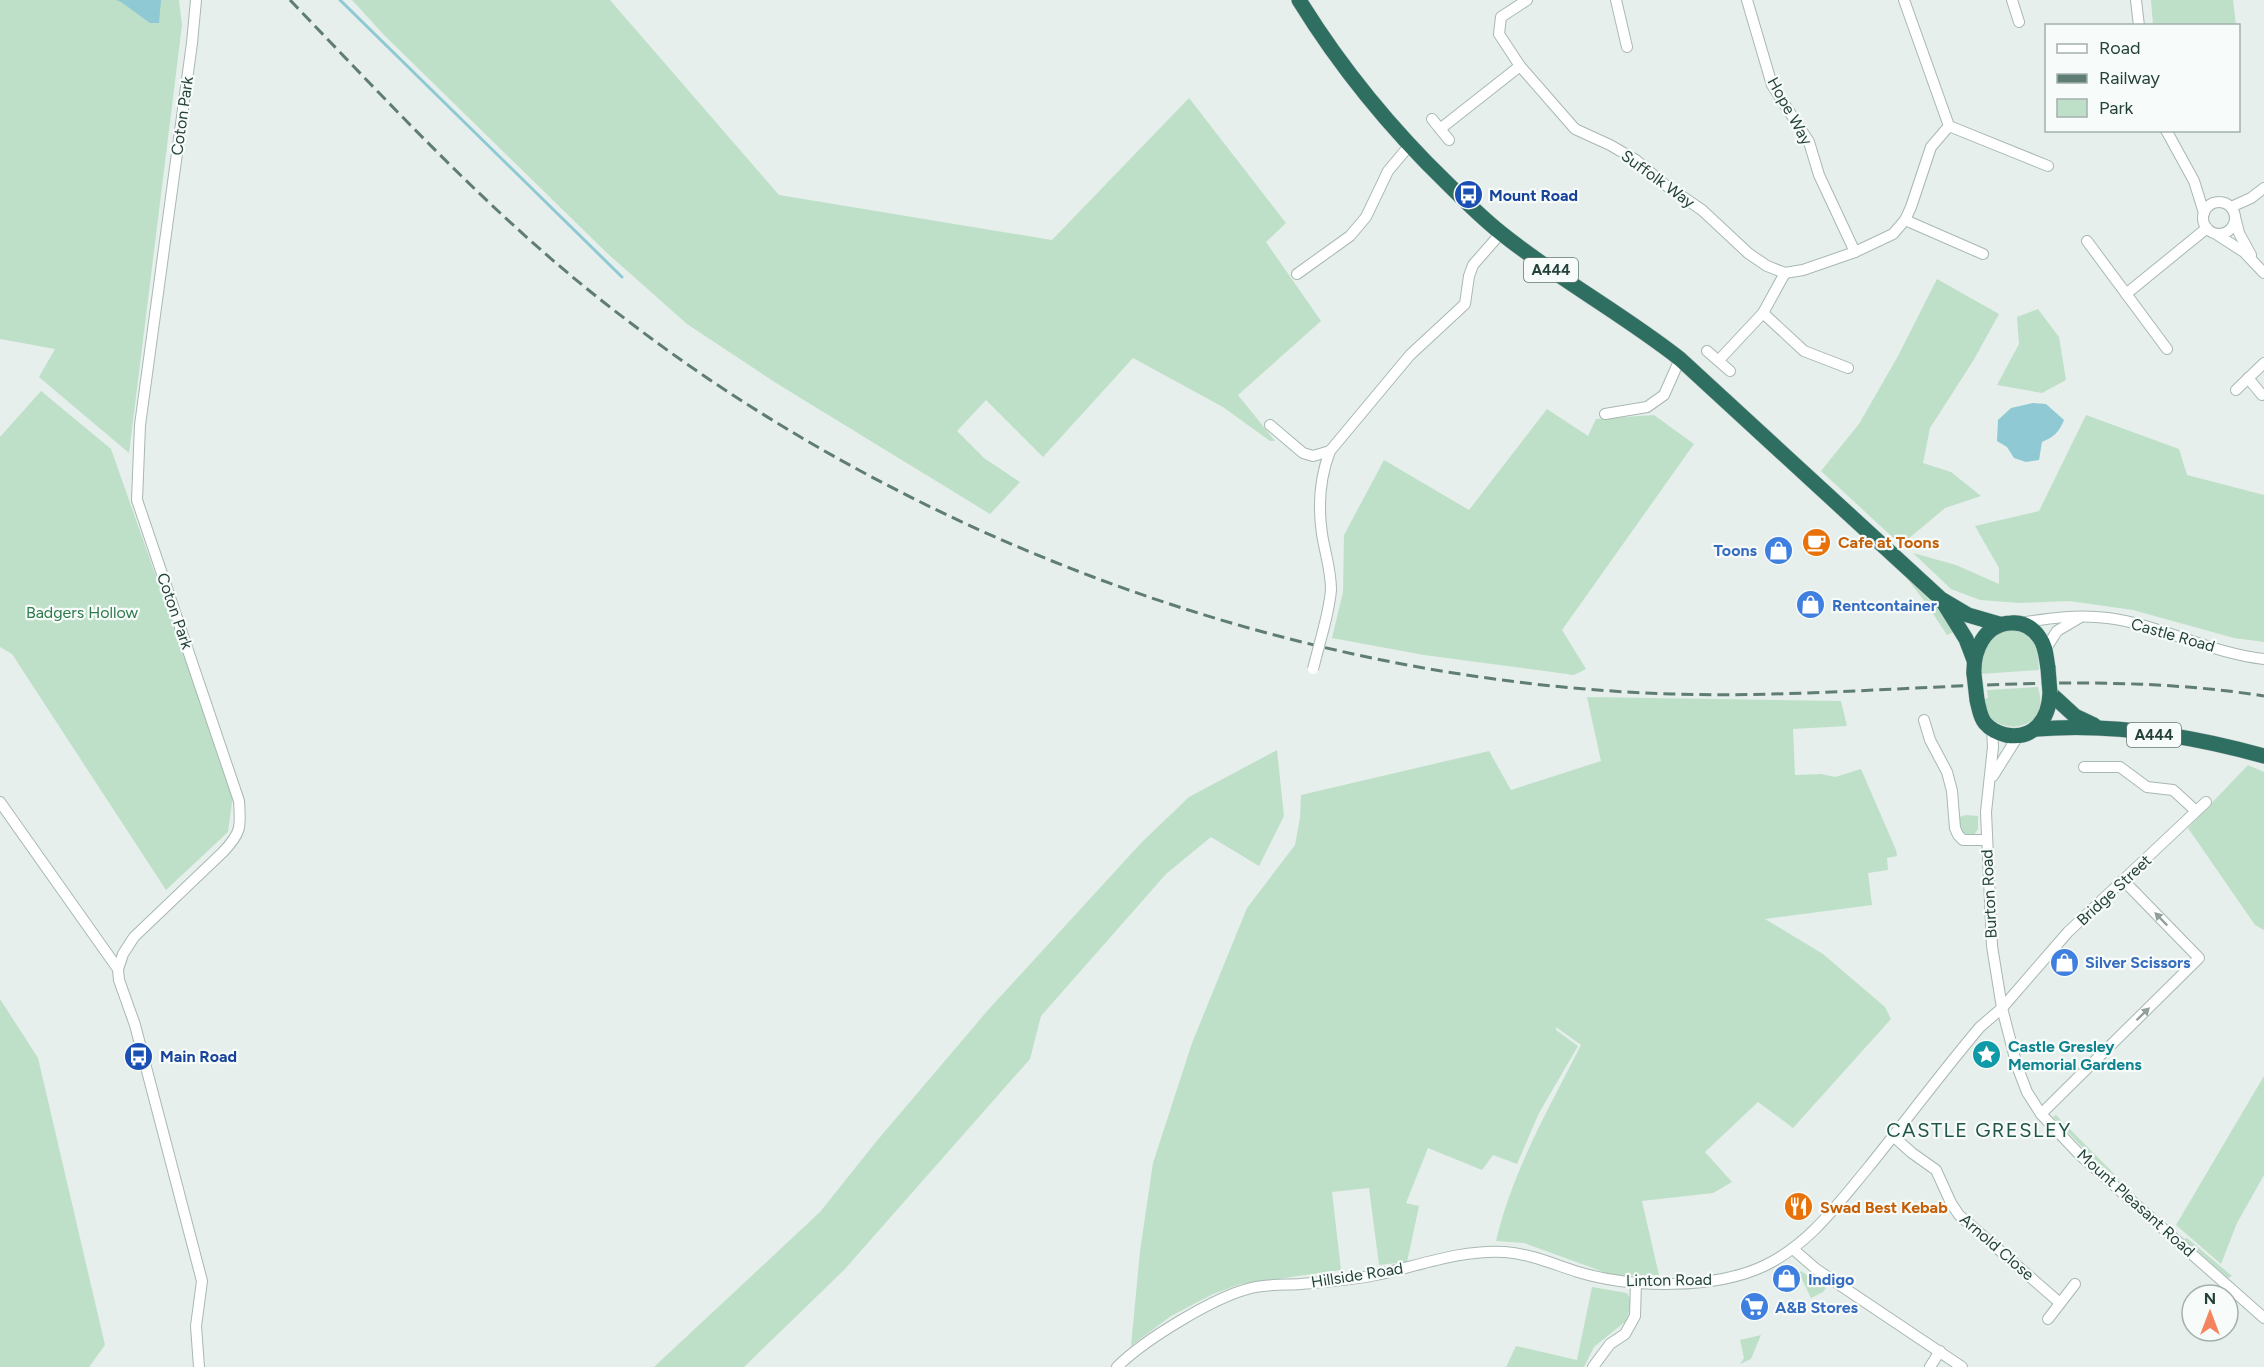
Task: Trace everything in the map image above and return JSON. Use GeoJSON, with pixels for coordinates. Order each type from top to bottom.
{"type":"FeatureCollection","features":[{"type":"Feature","properties":{"kind":"highway","name":"A444"},"geometry":{"type":"LineString","coordinates":[[1303,2],[1366,96],[1409,146],[1501,233],[1541,264],[1645,332],[1680,359],[1941,599],[1968,615],[1999,624],[2021,623]]}},
{"type":"Feature","properties":{"kind":"highway","name":"A444"},"geometry":{"type":"LineString","coordinates":[[1941,599],[1966,639],[1974,667],[1977,700],[1982,717],[1992,729]]}},
{"type":"Feature","properties":{"kind":"highway"},"geometry":{"type":"LineString","coordinates":[[2021,623],[2039,637],[2045,650],[2048,668],[2050,693],[2047,712],[2037,729]]}},
{"type":"Feature","properties":{"kind":"highway"},"geometry":{"type":"LineString","coordinates":[[1974,667],[1986,633],[1999,624]]}},
{"type":"Feature","properties":{"kind":"highway","name":"A444"},"geometry":{"type":"LineString","coordinates":[[2050,693],[2075,716],[2099,727]]}},
{"type":"Feature","properties":{"kind":"highway","name":"A444"},"geometry":{"type":"LineString","coordinates":[[2018,736],[2037,729],[2099,727],[2209,742],[2264,756]]}},
{"type":"Feature","properties":{"kind":"highway"},"geometry":{"type":"LineString","coordinates":[[1992,729],[2018,736]]}},
{"type":"Feature","properties":{"kind":"street","name":"Coton Park"},"geometry":{"type":"LineString","coordinates":[[118,969],[123,954],[134,937],[236,838],[240,827],[239,801],[137,500],[140,425],[196,0]]}},
{"type":"Feature","properties":{"kind":"street","name":"Suffolk Way"},"geometry":{"type":"LineString","coordinates":[[1527,0],[1501,17],[1499,34],[1520,66],[1575,129],[1610,145],[1635,160],[1664,184],[1702,210],[1748,253],[1767,266],[1785,273]]}},
{"type":"Feature","properties":{"kind":"street"},"geometry":{"type":"LineString","coordinates":[[1616,0],[1627,47]]}},
{"type":"Feature","properties":{"kind":"street","name":"Hope Way"},"geometry":{"type":"LineString","coordinates":[[1747,0],[1772,85],[1809,142],[1819,175],[1855,252]]}},
{"type":"Feature","properties":{"kind":"street"},"geometry":{"type":"LineString","coordinates":[[2012,0],[2019,22]]}},
{"type":"Feature","properties":{"kind":"street"},"geometry":{"type":"LineString","coordinates":[[2136,0],[2139,24]]}},
{"type":"Feature","properties":{"kind":"street"},"geometry":{"type":"LineString","coordinates":[[1906,1],[1949,126],[2048,166]]}},
{"type":"Feature","properties":{"kind":"street"},"geometry":{"type":"LineString","coordinates":[[1440,129],[1520,66]]}},
{"type":"Feature","properties":{"kind":"street"},"geometry":{"type":"LineString","coordinates":[[1432,120],[1449,140]]}},
{"type":"Feature","properties":{"kind":"street"},"geometry":{"type":"LineString","coordinates":[[1719,360],[1763,313],[1785,273],[1803,270],[1855,252],[1893,234],[1905,220],[1919,187],[1930,147],[1949,126]]}},
{"type":"Feature","properties":{"kind":"street"},"geometry":{"type":"LineString","coordinates":[[2167,132],[2194,181],[2204,213],[2203,218],[2211,231],[2244,252],[2263,272]]}},
{"type":"Feature","properties":{"kind":"street"},"geometry":{"type":"LineString","coordinates":[[1297,274],[1350,236],[1366,217],[1388,171],[1409,146]]}},
{"type":"Feature","properties":{"kind":"street"},"geometry":{"type":"LineString","coordinates":[[2126,294],[2211,231],[2225,233],[2235,222],[2229,209],[2206,193],[2194,181]]}},
{"type":"Feature","properties":{"kind":"street"},"geometry":{"type":"LineString","coordinates":[[2204,213],[2211,205],[2229,209],[2251,198],[2264,188]]}},
{"type":"Feature","properties":{"kind":"street"},"geometry":{"type":"LineString","coordinates":[[2229,209],[2239,233],[2263,272]]}},
{"type":"Feature","properties":{"kind":"street"},"geometry":{"type":"LineString","coordinates":[[1905,220],[1983,254]]}},
{"type":"Feature","properties":{"kind":"street"},"geometry":{"type":"LineString","coordinates":[[1313,669],[1331,589],[1328,558],[1322,534],[1320,488],[1324,465],[1330,451],[1410,355],[1465,304],[1473,265],[1501,233]]}},
{"type":"Feature","properties":{"kind":"street"},"geometry":{"type":"LineString","coordinates":[[2087,242],[2167,349]]}},
{"type":"Feature","properties":{"kind":"street"},"geometry":{"type":"LineString","coordinates":[[1763,313],[1804,351],[1848,368]]}},
{"type":"Feature","properties":{"kind":"street"},"geometry":{"type":"LineString","coordinates":[[1707,351],[1730,370]]}},
{"type":"Feature","properties":{"kind":"street"},"geometry":{"type":"LineString","coordinates":[[1605,414],[1647,407],[1664,394],[1680,359]]}},
{"type":"Feature","properties":{"kind":"street"},"geometry":{"type":"LineString","coordinates":[[2236,390],[2264,363]]}},
{"type":"Feature","properties":{"kind":"street"},"geometry":{"type":"LineString","coordinates":[[2248,378],[2262,395]]}},
{"type":"Feature","properties":{"kind":"street"},"geometry":{"type":"LineString","coordinates":[[1270,424],[1302,453],[1313,456],[1330,451]]}},
{"type":"Feature","properties":{"kind":"street"},"geometry":{"type":"LineString","coordinates":[[2045,650],[2057,631],[2082,616]]}},
{"type":"Feature","properties":{"kind":"street","name":"Castle Road"},"geometry":{"type":"LineString","coordinates":[[2021,623],[2060,617],[2110,618],[2264,659]]}},
{"type":"Feature","properties":{"kind":"street"},"geometry":{"type":"LineString","coordinates":[[1924,720],[1930,740],[1947,772],[1958,835],[1963,840],[1986,840]]}},
{"type":"Feature","properties":{"kind":"street","name":"Burton Road"},"geometry":{"type":"LineString","coordinates":[[1992,729],[1993,747],[1986,812],[1986,840],[1992,946],[2002,1008]]}},
{"type":"Feature","properties":{"kind":"street","name":"Burton Road"},"geometry":{"type":"LineString","coordinates":[[1991,780],[2018,736]]}},
{"type":"Feature","properties":{"kind":"street"},"geometry":{"type":"LineString","coordinates":[[2084,767],[2120,767],[2147,786],[2173,790],[2196,811]]}},
{"type":"Feature","properties":{"kind":"street"},"geometry":{"type":"LineString","coordinates":[[0,802],[118,969],[119,980],[135,1025],[201,1281],[196,1326],[199,1367]]}},
{"type":"Feature","properties":{"kind":"street","name":"Bridge Street"},"geometry":{"type":"LineString","coordinates":[[2002,1008],[2068,932],[2206,802]]}},
{"type":"Feature","properties":{"kind":"street"},"geometry":{"type":"LineString","coordinates":[[2041,1114],[2199,958],[2123,880]]}},
{"type":"Feature","properties":{"kind":"street","name":"Mount Pleasant Road"},"geometry":{"type":"LineString","coordinates":[[2002,1008],[2021,1078],[2041,1114],[2081,1156],[2264,1318]]}},
{"type":"Feature","properties":{"kind":"street","name":"Linton Road"},"geometry":{"type":"LineString","coordinates":[[1615,1280],[1703,1282],[1725,1279],[1763,1266],[1806,1240],[1893,1136],[1972,1036],[2002,1008]]}},
{"type":"Feature","properties":{"kind":"street","name":"Arnold Close"},"geometry":{"type":"LineString","coordinates":[[1893,1136],[1940,1174],[1951,1203],[1959,1215],[2060,1303]]}},
{"type":"Feature","properties":{"kind":"street"},"geometry":{"type":"LineString","coordinates":[[1793,1249],[1816,1269],[1962,1367]]}},
{"type":"Feature","properties":{"kind":"street","name":"Hillside Road"},"geometry":{"type":"LineString","coordinates":[[1117,1367],[1186,1318],[1250,1288],[1374,1275],[1462,1256],[1504,1252],[1537,1258],[1579,1272],[1615,1280]]}},
{"type":"Feature","properties":{"kind":"street"},"geometry":{"type":"LineString","coordinates":[[1593,1367],[1610,1344],[1625,1334],[1635,1316],[1636,1282]]}},
{"type":"Feature","properties":{"kind":"street"},"geometry":{"type":"LineString","coordinates":[[2048,1319],[2075,1284]]}},
{"type":"Feature","properties":{"kind":"street"},"geometry":{"type":"LineString","coordinates":[[1930,1367],[1940,1351]]}},
{"type":"Feature","properties":{"kind":"green space"},"geometry":{"type":"Polygon","coordinates":[[[0,0],[179,0],[182,25],[129,453],[39,377],[55,349],[0,339],[0,0]]]}},
{"type":"Feature","properties":{"kind":"green space"},"geometry":{"type":"Polygon","coordinates":[[[352,0],[610,0],[779,195],[1052,240],[1189,98],[1286,223],[1266,242],[1321,321],[1238,395],[1275,441],[1270,441],[1223,407],[1133,358],[1043,457],[986,400],[957,431],[984,458],[1020,482],[990,514],[776,383],[687,324],[607,253],[385,36],[352,0]]]}},
{"type":"Feature","properties":{"kind":"green space"},"geometry":{"type":"Polygon","coordinates":[[[2151,0],[2233,0],[2236,24],[2153,24],[2151,0]]]}},
{"type":"Feature","properties":{"kind":"green space"},"geometry":{"type":"Polygon","coordinates":[[[1937,279],[1999,314],[1973,361],[1930,428],[1923,463],[1951,472],[1981,496],[1945,508],[1901,545],[1821,471],[1859,424],[1898,356],[1937,279]]]}},
{"type":"Feature","properties":{"kind":"green space"},"geometry":{"type":"Polygon","coordinates":[[[2038,309],[2059,337],[2066,380],[2042,393],[1997,385],[2019,344],[2017,317],[2038,309]]]}},
{"type":"Feature","properties":{"kind":"green space","name":"Badgers Hollow"},"geometry":{"type":"Polygon","coordinates":[[[41,391],[111,449],[233,795],[228,832],[166,890],[12,654],[0,647],[0,437],[41,391]]]}},
{"type":"Feature","properties":{"kind":"green space"},"geometry":{"type":"Polygon","coordinates":[[[1547,409],[1588,436],[1596,419],[1654,415],[1694,444],[1562,630],[1586,669],[1574,675],[1424,655],[1332,638],[1343,592],[1344,535],[1384,460],[1469,510],[1547,409]]]}},
{"type":"Feature","properties":{"kind":"green space"},"geometry":{"type":"Polygon","coordinates":[[[2086,415],[2179,449],[2187,475],[2264,495],[2264,642],[2234,638],[2133,610],[2069,601],[2020,603],[1980,600],[1951,589],[1913,553],[1956,565],[1999,584],[1999,568],[1975,526],[2039,511],[2086,415]]]}},
{"type":"Feature","properties":{"kind":"green space"},"geometry":{"type":"Polygon","coordinates":[[[1902,572],[1945,616],[1955,631],[1947,635],[1902,572]]]}},
{"type":"Feature","properties":{"kind":"green space"},"geometry":{"type":"Polygon","coordinates":[[[2008,627],[2026,633],[2034,640],[2038,652],[2039,670],[1980,674],[1981,657],[1986,645],[2008,627]]]}},
{"type":"Feature","properties":{"kind":"green space"},"geometry":{"type":"Polygon","coordinates":[[[2038,687],[2041,702],[2039,711],[2029,723],[2021,726],[2006,726],[1992,719],[1982,699],[1988,698],[1987,690],[2038,687]]]}},
{"type":"Feature","properties":{"kind":"green space"},"geometry":{"type":"Polygon","coordinates":[[[1587,697],[1841,701],[1847,726],[1793,729],[1795,775],[1821,774],[1835,777],[1861,769],[1897,856],[1887,858],[1888,870],[1868,873],[1872,905],[1765,919],[1823,954],[1885,1007],[1891,1019],[1793,1128],[1758,1102],[1705,1152],[1732,1182],[1713,1193],[1642,1201],[1659,1275],[1612,1275],[1524,1243],[1496,1241],[1521,1165],[1581,1045],[1556,1027],[1556,1030],[1578,1046],[1539,1113],[1517,1164],[1493,1155],[1482,1170],[1428,1148],[1406,1203],[1419,1206],[1407,1262],[1379,1265],[1369,1188],[1332,1192],[1341,1270],[1241,1284],[1213,1294],[1171,1316],[1131,1346],[1140,1251],[1153,1163],[1192,1043],[1247,908],[1295,845],[1301,795],[1489,751],[1511,790],[1601,761],[1587,697]]]}},
{"type":"Feature","properties":{"kind":"green space"},"geometry":{"type":"Polygon","coordinates":[[[1277,750],[1284,816],[1259,866],[1211,837],[1166,874],[1041,1016],[1030,1059],[844,1270],[744,1367],[654,1367],[820,1212],[875,1143],[988,1010],[1141,843],[1189,797],[1277,750]]]}},
{"type":"Feature","properties":{"kind":"green space"},"geometry":{"type":"Polygon","coordinates":[[[2248,765],[2264,772],[2264,930],[2255,925],[2188,828],[2248,765]]]}},
{"type":"Feature","properties":{"kind":"green space"},"geometry":{"type":"Polygon","coordinates":[[[1978,816],[1978,829],[1974,835],[1967,836],[1961,832],[1959,817],[1978,816]]]}},
{"type":"Feature","properties":{"kind":"green space"},"geometry":{"type":"Polygon","coordinates":[[[0,999],[38,1058],[105,1345],[89,1367],[0,1367],[0,999]]]}},
{"type":"Feature","properties":{"kind":"green space"},"geometry":{"type":"Polygon","coordinates":[[[2264,1076],[2264,1175],[2237,1223],[2221,1264],[2176,1225],[2264,1076]]]}},
{"type":"Feature","properties":{"kind":"green space"},"geometry":{"type":"Polygon","coordinates":[[[2056,1115],[2123,1183],[2092,1157],[2053,1117],[2056,1115]]]}},
{"type":"Feature","properties":{"kind":"green space"},"geometry":{"type":"Polygon","coordinates":[[[2187,1238],[2232,1276],[2228,1278],[2184,1239],[2187,1238]]]}},
{"type":"Feature","properties":{"kind":"green space"},"geometry":{"type":"Polygon","coordinates":[[[1801,1271],[1826,1288],[1823,1292],[1811,1298],[1799,1273],[1801,1271]]]}},
{"type":"Feature","properties":{"kind":"green space"},"geometry":{"type":"Polygon","coordinates":[[[1592,1287],[1627,1293],[1632,1303],[1626,1321],[1594,1347],[1584,1367],[1506,1367],[1516,1346],[1577,1360],[1592,1287]]]}},
{"type":"Feature","properties":{"kind":"green space"},"geometry":{"type":"Polygon","coordinates":[[[1761,1335],[1751,1359],[1740,1364],[1744,1358],[1740,1340],[1761,1335]]]}},
{"type":"Feature","properties":{"kind":"water"},"geometry":{"type":"Polygon","coordinates":[[[116,0],[161,0],[159,23],[150,23],[116,0]]]}},
{"type":"Feature","properties":{"kind":"water"},"geometry":{"type":"Polygon","coordinates":[[[2033,403],[2046,404],[2064,420],[2056,434],[2042,442],[2039,460],[2026,462],[2014,458],[2007,447],[1997,441],[1998,420],[2011,408],[2033,403]]]}},
{"type":"Feature","properties":{"kind":"waterway"},"geometry":{"type":"LineString","coordinates":[[340,0],[622,277]]}},
{"type":"Feature","properties":{"kind":"railway"},"geometry":{"type":"LineString","coordinates":[[290,0],[404,119],[522,233],[606,304],[722,388],[845,462],[974,528],[1108,583],[1246,627],[1387,661],[1529,683],[1672,694],[1746,695],[2042,683],[2117,683],[2190,687],[2264,696]]}},
{"type":"Feature","properties":{"kind":"place","name":"Mount Road"},"geometry":{"type":"Point","coordinates":[1468,195]}},
{"type":"Feature","properties":{"kind":"place","name":"Cafe at Toons"},"geometry":{"type":"Point","coordinates":[1817,542]}},
{"type":"Feature","properties":{"kind":"place","name":"Toons"},"geometry":{"type":"Point","coordinates":[1778,550]}},
{"type":"Feature","properties":{"kind":"place","name":"Rentcontainer"},"geometry":{"type":"Point","coordinates":[1811,605]}},
{"type":"Feature","properties":{"kind":"place","name":"Silver Scissors"},"geometry":{"type":"Point","coordinates":[2064,962]}},
{"type":"Feature","properties":{"kind":"place","name":"Castle Gresley Memorial Gardens"},"geometry":{"type":"Point","coordinates":[1987,1055]}},
{"type":"Feature","properties":{"kind":"place","name":"Main Road"},"geometry":{"type":"Point","coordinates":[139,1056]}},
{"type":"Feature","properties":{"kind":"place","name":"Swad Best Kebab"},"geometry":{"type":"Point","coordinates":[1799,1207]}},
{"type":"Feature","properties":{"kind":"place","name":"Indigo"},"geometry":{"type":"Point","coordinates":[1787,1279]}},
{"type":"Feature","properties":{"kind":"place","name":"A&B Stores"},"geometry":{"type":"Point","coordinates":[1754,1307]}},
{"type":"Feature","properties":{"kind":"district","name":"CASTLE GRESLEY"},"geometry":{"type":"Point","coordinates":[1979,1130]}}]}
